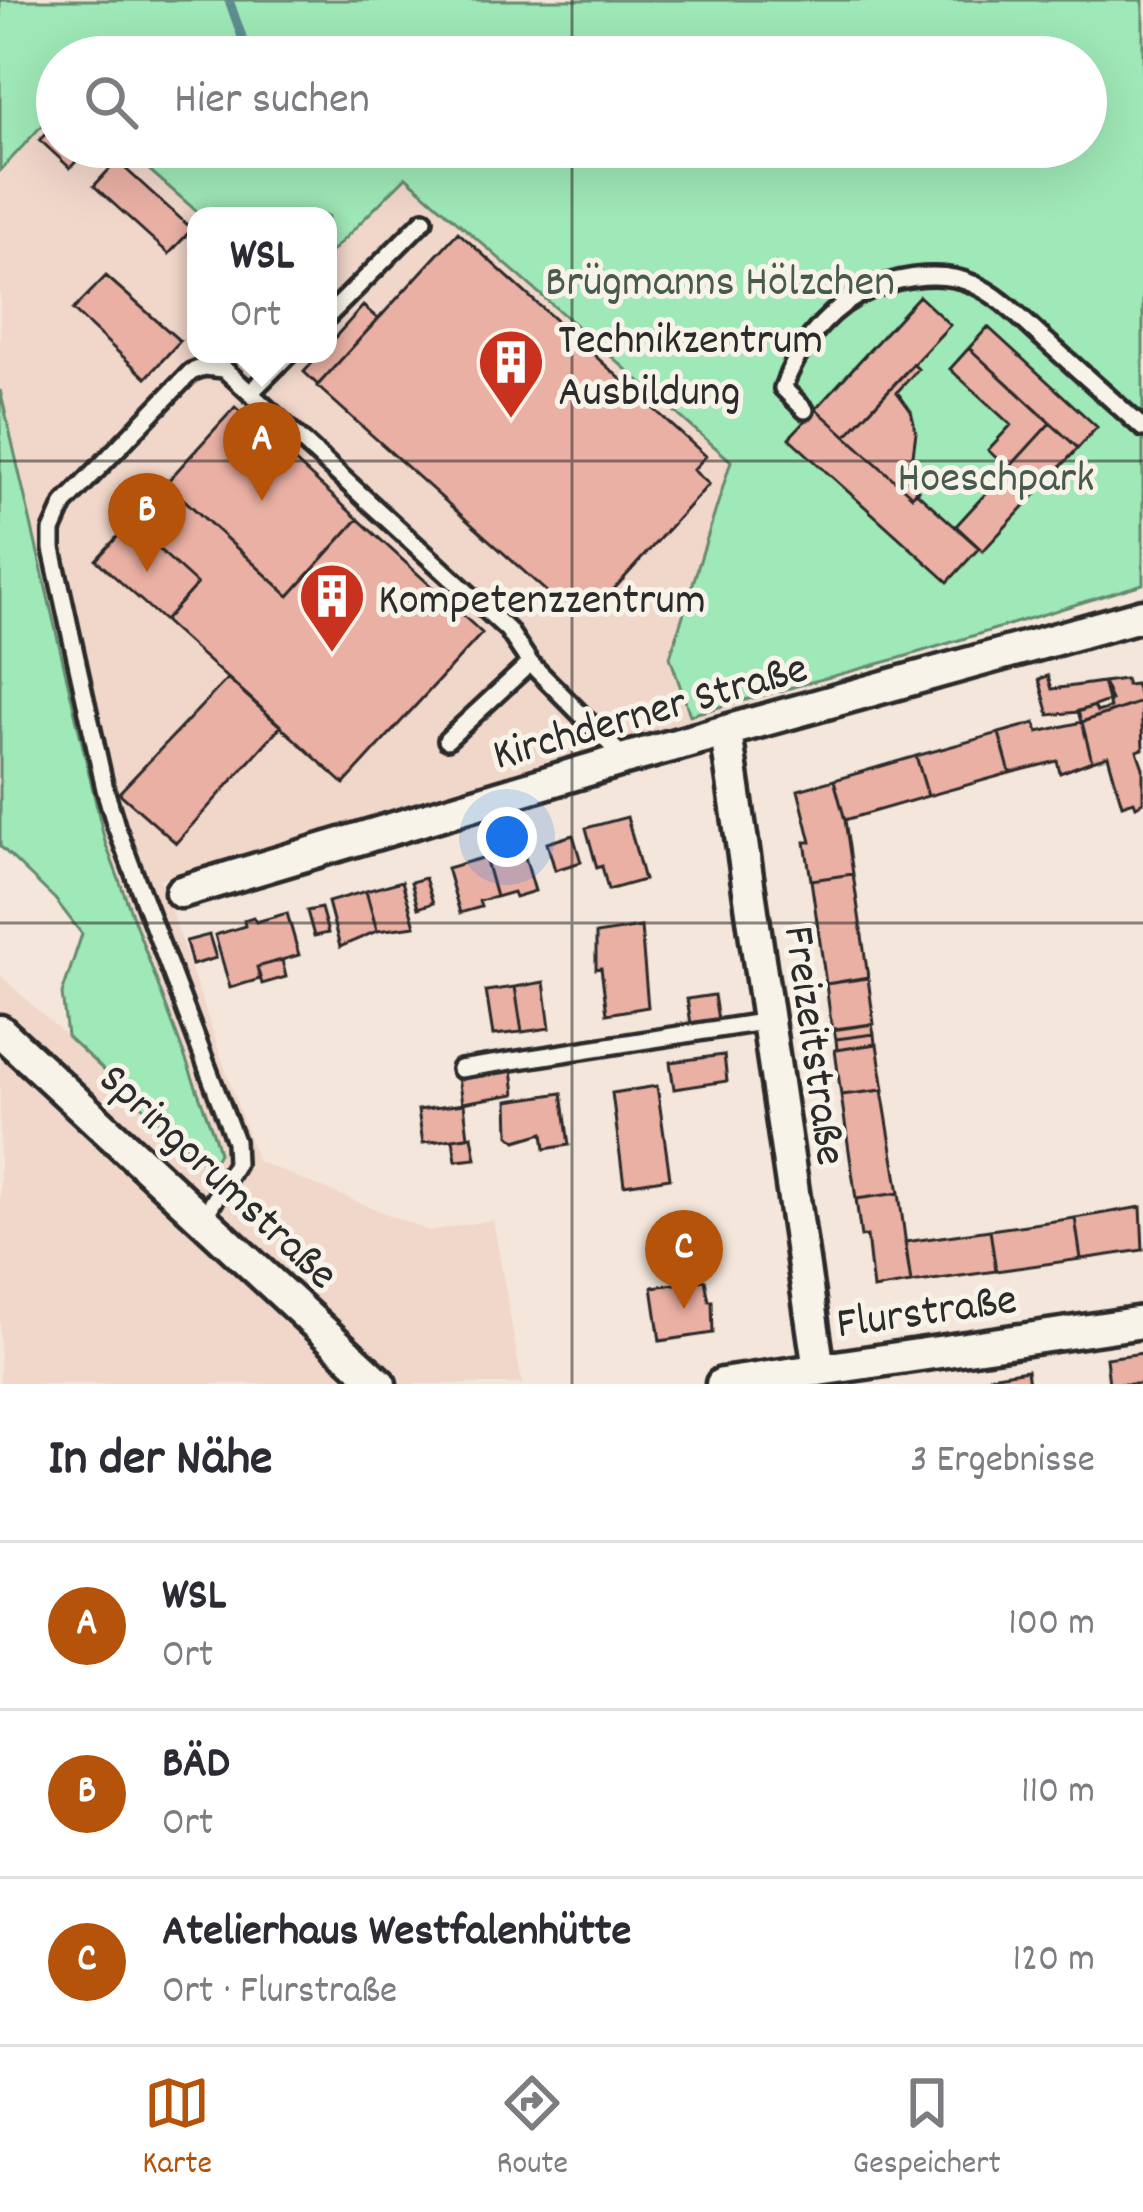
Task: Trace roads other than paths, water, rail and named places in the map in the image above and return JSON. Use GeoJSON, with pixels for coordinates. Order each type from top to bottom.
{"type":"FeatureCollection","features":[{"type":"Feature","properties":{"kind":"street","name":"Kirchderner Straße"},"geometry":{"type":"LineString","coordinates":[[181,892],[625,759],[1143,615]]}},
{"type":"Feature","properties":{"kind":"street","name":"Freizeitstraße"},"geometry":{"type":"LineString","coordinates":[[726,733],[819,1370]]}},
{"type":"Feature","properties":{"kind":"street","name":"Springorumstraße"},"geometry":{"type":"LineString","coordinates":[[0,1031],[380,1384]]}},
{"type":"Feature","properties":{"kind":"street","name":"Flurstraße"},"geometry":{"type":"LineString","coordinates":[[722,1384],[1143,1322]]}},
{"type":"Feature","properties":{"kind":"lane"},"geometry":{"type":"LineString","coordinates":[[337,307],[424,220]]}},
{"type":"Feature","properties":{"kind":"lane"},"geometry":{"type":"LineString","coordinates":[[805,410],[783,388],[808,340],[844,304],[873,287],[941,276],[971,282],[1000,299],[1143,428]]}},
{"type":"Feature","properties":{"kind":"lane"},"geometry":{"type":"LineString","coordinates":[[250,393],[280,363]]}},
{"type":"Feature","properties":{"kind":"lane"},"geometry":{"type":"LineString","coordinates":[[203,1219],[236,1164],[235,1141],[116,826],[52,549],[52,531],[64,504],[191,372],[204,367],[224,369],[508,630],[530,663],[625,759]]}},
{"type":"Feature","properties":{"kind":"lane"},"geometry":{"type":"LineString","coordinates":[[447,740],[530,663]]}},
{"type":"Feature","properties":{"kind":"lane"},"geometry":{"type":"LineString","coordinates":[[460,1069],[769,1021]]}},
{"type":"Feature","properties":{"kind":"waterway"},"geometry":{"type":"LineString","coordinates":[[229,0],[242,36]]}},
{"type":"Feature","properties":{"kind":"place","name":"Technikzentrum Ausbildung"},"geometry":{"type":"Point","coordinates":[511,421]}},
{"type":"Feature","properties":{"kind":"place","name":"WSL"},"geometry":{"type":"Point","coordinates":[262,501]}},
{"type":"Feature","properties":{"kind":"place","name":"BÄD"},"geometry":{"type":"Point","coordinates":[147,572]}},
{"type":"Feature","properties":{"kind":"place","name":"Kompetenzzentrum"},"geometry":{"type":"Point","coordinates":[332,655]}},
{"type":"Feature","properties":{"kind":"place","name":"Atelierhaus Westfalenhütte"},"geometry":{"type":"Point","coordinates":[684,1309]}},
{"type":"Feature","properties":{"kind":"park label","name":"Brügmanns Hölzchen"},"geometry":{"type":"Point","coordinates":[720,278]}},
{"type":"Feature","properties":{"kind":"park label","name":"Hoeschpark"},"geometry":{"type":"Point","coordinates":[996,474]}}]}
